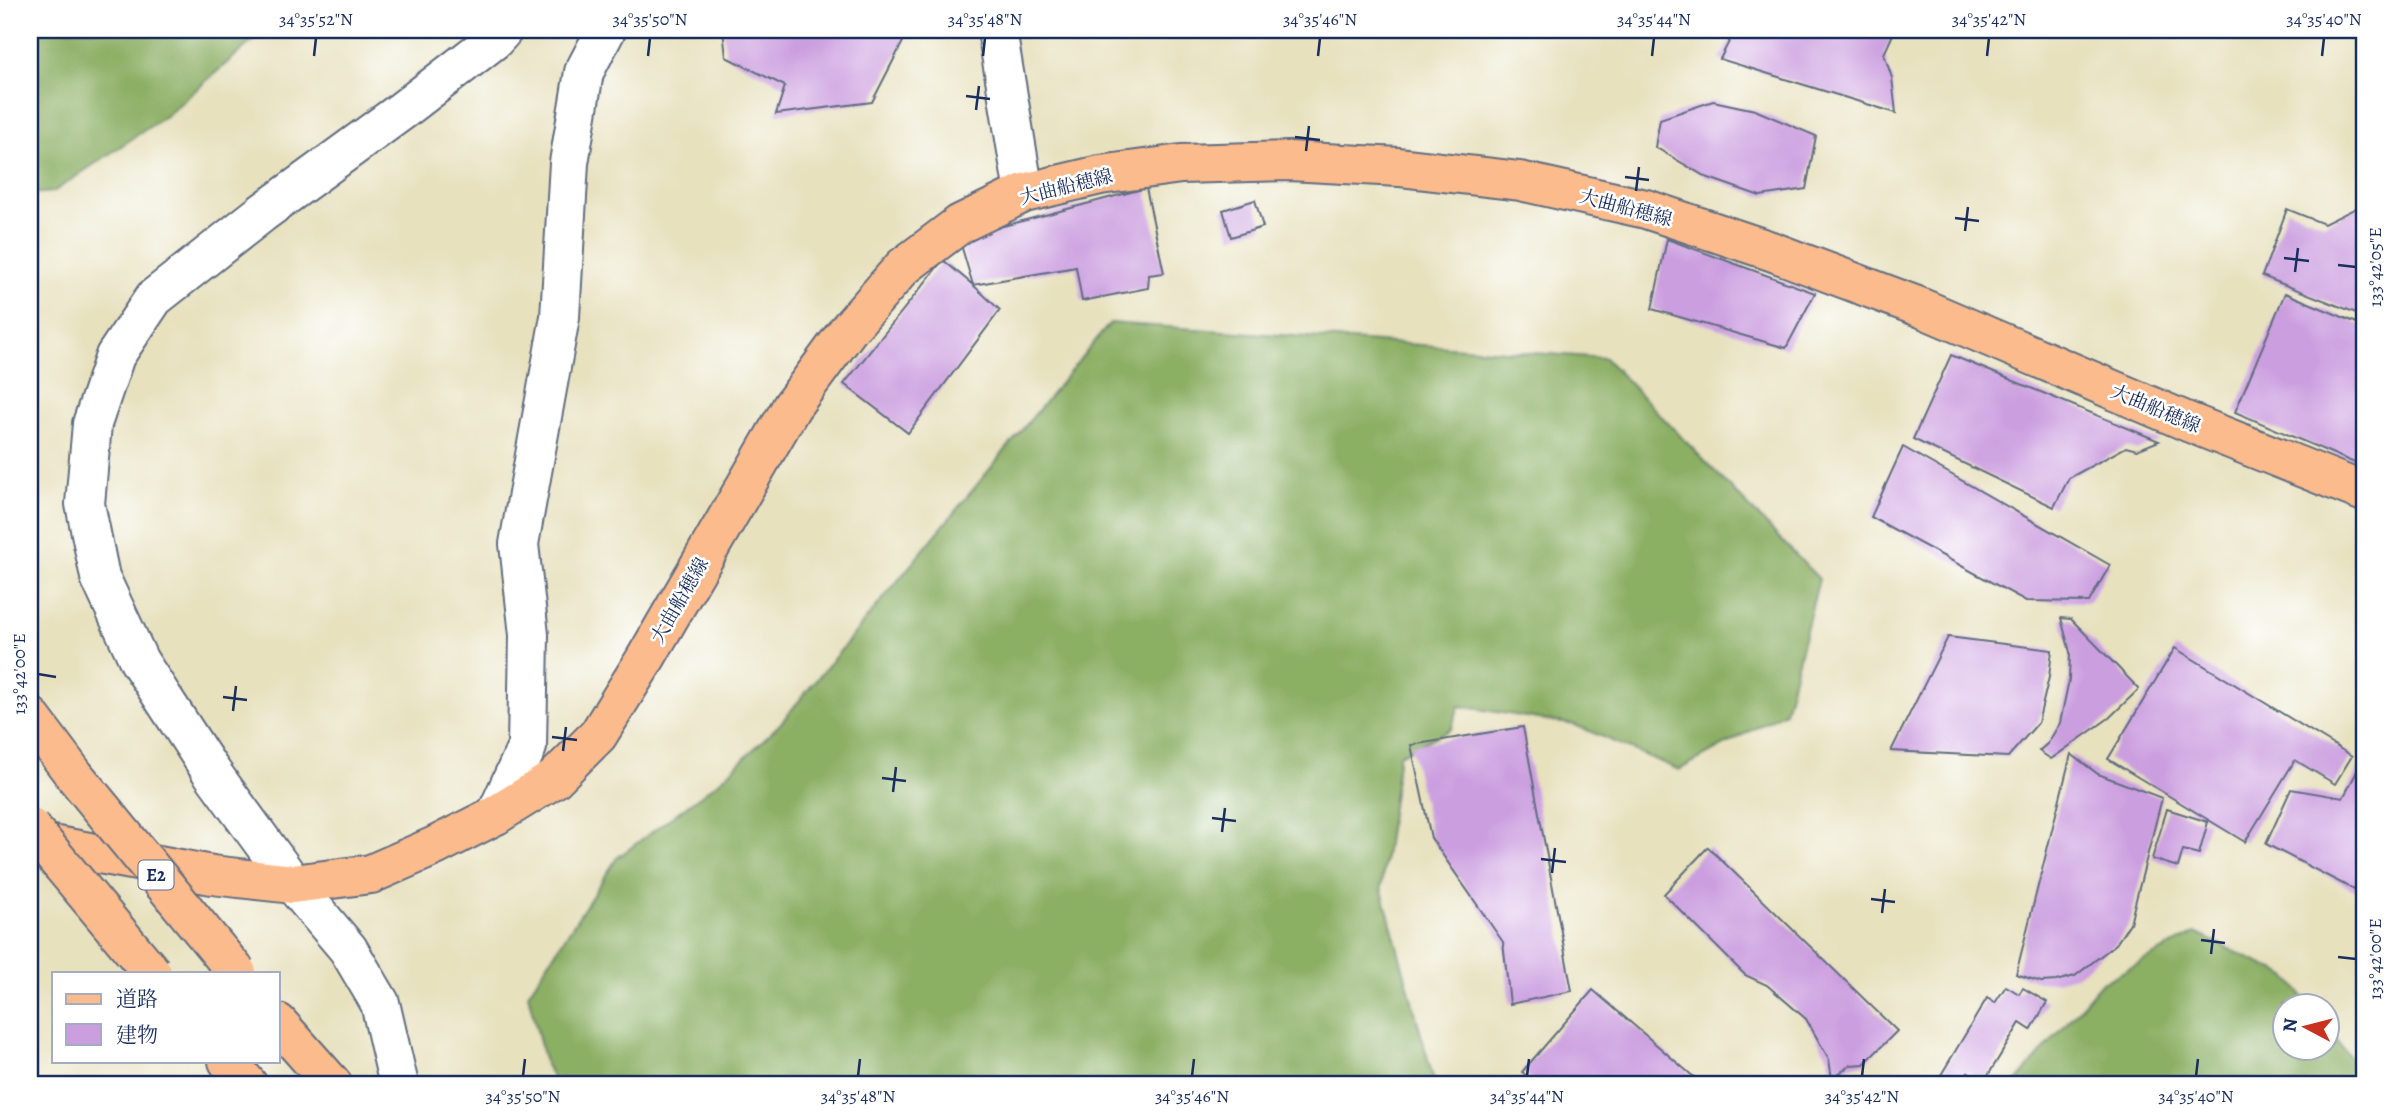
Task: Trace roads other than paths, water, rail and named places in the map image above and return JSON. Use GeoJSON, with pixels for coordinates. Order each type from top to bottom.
{"type":"FeatureCollection","features":[{"type":"Feature","properties":{"kind":"main road","name":"大曲船穂線"},"geometry":{"type":"LineString","coordinates":[[30,841],[212,876],[293,884],[371,874],[496,815],[554,779],[598,735],[792,406],[848,330],[903,267],[960,224],[1024,193],[1100,175],[1181,164],[1289,161],[1399,167],[1532,184],[1646,209],[1772,251],[1916,306],[2188,422],[2364,492]]}},
{"type":"Feature","properties":{"kind":"main road","name":"E2"},"geometry":{"type":"LineString","coordinates":[[30,716],[75,776],[236,972]]}},
{"type":"Feature","properties":{"kind":"main road"},"geometry":{"type":"LineString","coordinates":[[30,827],[151,972]]}},
{"type":"Feature","properties":{"kind":"main road"},"geometry":{"type":"LineString","coordinates":[[280,1025],[333,1085]]}},
{"type":"Feature","properties":{"kind":"main road"},"geometry":{"type":"LineString","coordinates":[[229,1062],[248,1085]]}},
{"type":"Feature","properties":{"kind":"street"},"geometry":{"type":"LineString","coordinates":[[399,1085],[380,1003],[348,949],[293,884],[210,770],[139,661],[100,577],[85,504],[92,425],[115,356],[154,298],[262,213],[494,40],[503,30]]}},
{"type":"Feature","properties":{"kind":"street"},"geometry":{"type":"LineString","coordinates":[[496,815],[527,747],[529,635],[519,544],[560,317],[569,163],[584,72],[606,30]]}},
{"type":"Feature","properties":{"kind":"street"},"geometry":{"type":"LineString","coordinates":[[997,30],[1024,193]]}}]}
